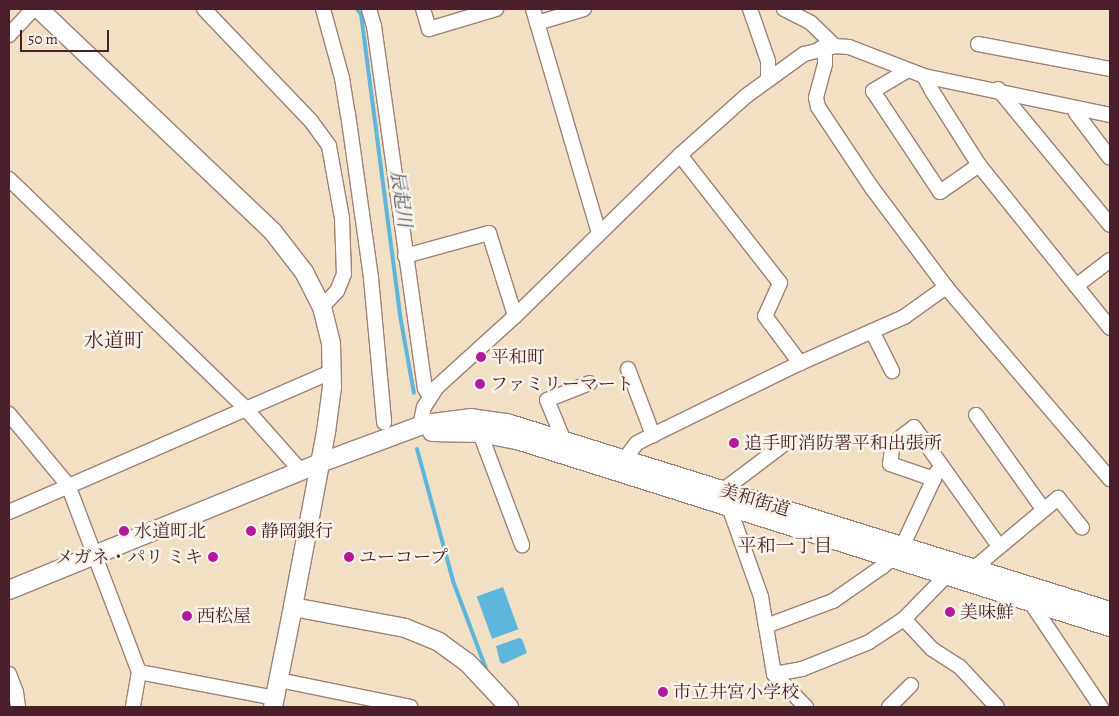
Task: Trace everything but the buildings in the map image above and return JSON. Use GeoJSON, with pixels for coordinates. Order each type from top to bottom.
{"type":"FeatureCollection","features":[{"type":"Feature","properties":{"kind":"street"},"geometry":{"type":"LineString","coordinates":[[9,35],[33,9]]}},
{"type":"Feature","properties":{"kind":"street"},"geometry":{"type":"LineString","coordinates":[[39,9],[273,232],[304,272],[322,307],[331,344],[333,371],[320,463],[274,703],[139,672]]}},
{"type":"Feature","properties":{"kind":"street"},"geometry":{"type":"LineString","coordinates":[[204,9],[311,121],[329,146],[342,218],[344,274],[337,291],[322,307]]}},
{"type":"Feature","properties":{"kind":"street"},"geometry":{"type":"LineString","coordinates":[[322,9],[342,78],[348,114],[371,278],[384,422]]}},
{"type":"Feature","properties":{"kind":"street"},"geometry":{"type":"LineString","coordinates":[[369,9],[374,26],[425,388],[430,397]]}},
{"type":"Feature","properties":{"kind":"street"},"geometry":{"type":"LineString","coordinates":[[422,9],[429,29],[496,9]]}},
{"type":"Feature","properties":{"kind":"street"},"geometry":{"type":"LineString","coordinates":[[533,9],[599,233]]}},
{"type":"Feature","properties":{"kind":"street"},"geometry":{"type":"LineString","coordinates":[[537,23],[584,9]]}},
{"type":"Feature","properties":{"kind":"street"},"geometry":{"type":"LineString","coordinates":[[750,9],[768,61],[768,78]]}},
{"type":"Feature","properties":{"kind":"street"},"geometry":{"type":"LineString","coordinates":[[784,9],[811,23],[828,47]]}},
{"type":"Feature","properties":{"kind":"street"},"geometry":{"type":"LineString","coordinates":[[978,44],[1110,69]]}},
{"type":"Feature","properties":{"kind":"street"},"geometry":{"type":"LineString","coordinates":[[828,47],[816,98],[818,107],[872,188],[946,287],[1110,480]]}},
{"type":"Feature","properties":{"kind":"street"},"geometry":{"type":"LineString","coordinates":[[427,424],[424,407],[437,387],[515,316],[680,156],[768,78],[804,54],[828,47],[849,48],[924,76],[998,89],[1072,109],[1110,115]]}},
{"type":"Feature","properties":{"kind":"street"},"geometry":{"type":"LineString","coordinates":[[908,70],[873,92],[940,192],[979,165]]}},
{"type":"Feature","properties":{"kind":"street"},"geometry":{"type":"LineString","coordinates":[[924,76],[979,165],[1108,323]]}},
{"type":"Feature","properties":{"kind":"street"},"geometry":{"type":"LineString","coordinates":[[998,89],[1110,225]]}},
{"type":"Feature","properties":{"kind":"street"},"geometry":{"type":"LineString","coordinates":[[1072,109],[1110,125]]}},
{"type":"Feature","properties":{"kind":"street"},"geometry":{"type":"LineString","coordinates":[[1072,109],[1110,158]]}},
{"type":"Feature","properties":{"kind":"street"},"geometry":{"type":"LineString","coordinates":[[680,156],[780,283],[765,316],[800,363]]}},
{"type":"Feature","properties":{"kind":"street"},"geometry":{"type":"LineString","coordinates":[[9,179],[245,408],[300,470]]}},
{"type":"Feature","properties":{"kind":"street"},"geometry":{"type":"LineString","coordinates":[[405,256],[490,234],[515,316]]}},
{"type":"Feature","properties":{"kind":"street"},"geometry":{"type":"LineString","coordinates":[[1076,286],[1110,260]]}},
{"type":"Feature","properties":{"kind":"street"},"geometry":{"type":"LineString","coordinates":[[624,460],[637,443],[800,363],[904,317],[946,287]]}},
{"type":"Feature","properties":{"kind":"street"},"geometry":{"type":"LineString","coordinates":[[872,332],[892,371]]}},
{"type":"Feature","properties":{"kind":"street"},"geometry":{"type":"LineString","coordinates":[[628,369],[653,435]]}},
{"type":"Feature","properties":{"kind":"street"},"geometry":{"type":"LineString","coordinates":[[9,512],[333,371]]}},
{"type":"Feature","properties":{"kind":"street"},"geometry":{"type":"LineString","coordinates":[[564,441],[547,400],[590,383]]}},
{"type":"Feature","properties":{"kind":"street"},"geometry":{"type":"LineString","coordinates":[[9,414],[68,485],[139,672],[132,707]]}},
{"type":"Feature","properties":{"kind":"street"},"geometry":{"type":"LineString","coordinates":[[976,415],[1043,509]]}},
{"type":"Feature","properties":{"kind":"street","name":"美和街道"},"geometry":{"type":"LineString","coordinates":[[9,590],[300,470],[427,424],[470,418],[507,423],[624,460],[726,498]]}},
{"type":"Feature","properties":{"kind":"street"},"geometry":{"type":"LineString","coordinates":[[934,479],[890,464],[893,444],[914,427],[1000,546]]}},
{"type":"Feature","properties":{"kind":"street","name":"美和街道"},"geometry":{"type":"LineString","coordinates":[[397,435],[435,431],[480,433],[518,440],[726,498],[897,553],[947,575],[1110,627]]}},
{"type":"Feature","properties":{"kind":"street"},"geometry":{"type":"LineString","coordinates":[[480,433],[522,545]]}},
{"type":"Feature","properties":{"kind":"street"},"geometry":{"type":"LineString","coordinates":[[787,442],[726,498],[761,597],[774,674],[806,707]]}},
{"type":"Feature","properties":{"kind":"street"},"geometry":{"type":"LineString","coordinates":[[766,626],[833,601],[882,567],[897,553],[941,464]]}},
{"type":"Feature","properties":{"kind":"street"},"geometry":{"type":"LineString","coordinates":[[973,569],[1058,498],[1082,528]]}},
{"type":"Feature","properties":{"kind":"street","name":"美和街道"},"geometry":{"type":"LineString","coordinates":[[897,553],[973,569],[1110,611]]}},
{"type":"Feature","properties":{"kind":"street"},"geometry":{"type":"LineString","coordinates":[[774,674],[802,669],[836,657],[869,642],[904,619],[947,575]]}},
{"type":"Feature","properties":{"kind":"street"},"geometry":{"type":"LineString","coordinates":[[1029,600],[1101,707]]}},
{"type":"Feature","properties":{"kind":"street"},"geometry":{"type":"LineString","coordinates":[[293,607],[405,628],[439,642],[467,662],[508,707]]}},
{"type":"Feature","properties":{"kind":"street"},"geometry":{"type":"LineString","coordinates":[[904,619],[932,649],[960,667],[997,707]]}},
{"type":"Feature","properties":{"kind":"street"},"geometry":{"type":"LineString","coordinates":[[9,674],[20,707]]}},
{"type":"Feature","properties":{"kind":"street"},"geometry":{"type":"LineString","coordinates":[[278,680],[410,707]]}},
{"type":"Feature","properties":{"kind":"street"},"geometry":{"type":"LineString","coordinates":[[889,707],[912,685]]}},
{"type":"Feature","properties":{"kind":"water"},"geometry":{"type":"Polygon","coordinates":[[[503,587],[518,629],[492,639],[477,597],[503,587]]]}},
{"type":"Feature","properties":{"kind":"water"},"geometry":{"type":"Polygon","coordinates":[[[519,638],[522,639],[527,653],[503,664],[500,662],[496,646],[519,638]]]}},
{"type":"Feature","properties":{"kind":"waterway","name":"辰起川"},"geometry":{"type":"LineString","coordinates":[[357,9],[361,14],[401,321],[414,393]]}},
{"type":"Feature","properties":{"kind":"waterway"},"geometry":{"type":"LineString","coordinates":[[417,449],[453,581],[488,674]]}},
{"type":"Feature","properties":{"kind":"place","name":"平和町"},"geometry":{"type":"Point","coordinates":[481,357]}},
{"type":"Feature","properties":{"kind":"place","name":"ファミリーマート"},"geometry":{"type":"Point","coordinates":[480,384]}},
{"type":"Feature","properties":{"kind":"place","name":"追手町消防署平和出張所"},"geometry":{"type":"Point","coordinates":[734,443]}},
{"type":"Feature","properties":{"kind":"place","name":"水道町北"},"geometry":{"type":"Point","coordinates":[124,531]}},
{"type":"Feature","properties":{"kind":"place","name":"静岡銀行"},"geometry":{"type":"Point","coordinates":[251,531]}},
{"type":"Feature","properties":{"kind":"place","name":"メガネ・パリ ミキ"},"geometry":{"type":"Point","coordinates":[213,557]}},
{"type":"Feature","properties":{"kind":"place","name":"ユーコープ"},"geometry":{"type":"Point","coordinates":[349,557]}},
{"type":"Feature","properties":{"kind":"place","name":"美味鮮"},"geometry":{"type":"Point","coordinates":[950,612]}},
{"type":"Feature","properties":{"kind":"place","name":"西松屋"},"geometry":{"type":"Point","coordinates":[187,616]}},
{"type":"Feature","properties":{"kind":"place","name":"市立井宮小学校"},"geometry":{"type":"Point","coordinates":[663,692]}},
{"type":"Feature","properties":{"kind":"district","name":"水道町"},"geometry":{"type":"Point","coordinates":[114,340]}},
{"type":"Feature","properties":{"kind":"district","name":"平和一丁目"},"geometry":{"type":"Point","coordinates":[785,547]}}]}
